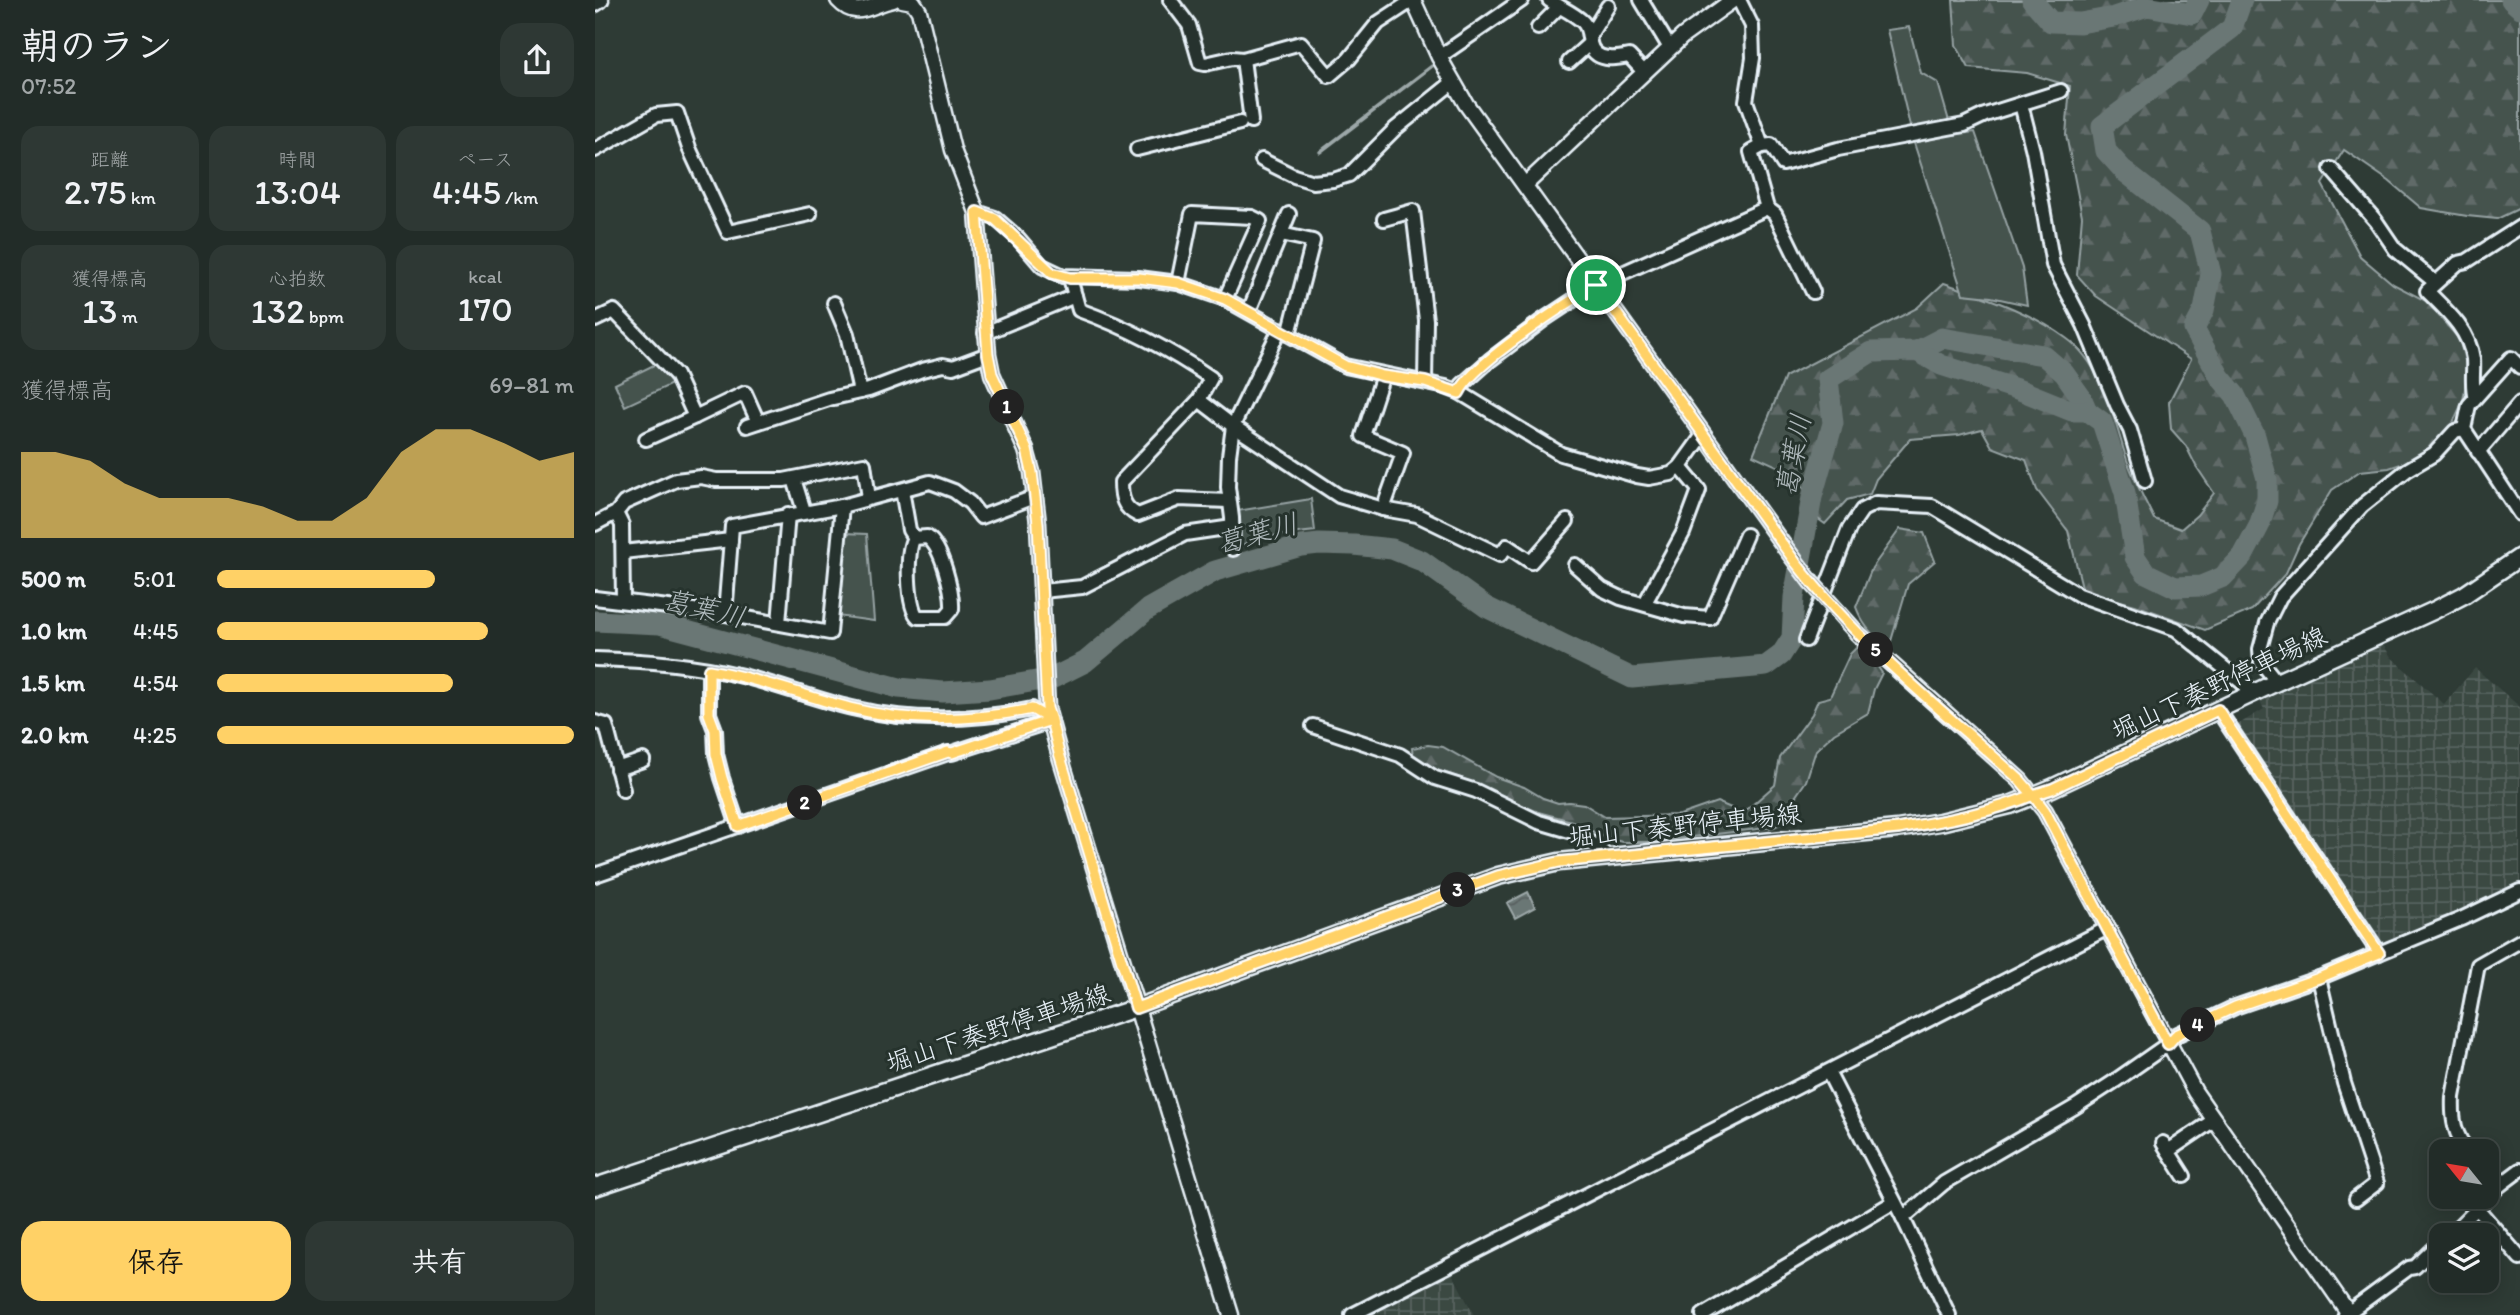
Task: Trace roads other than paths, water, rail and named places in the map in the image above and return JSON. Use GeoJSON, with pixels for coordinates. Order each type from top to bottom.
{"type":"FeatureCollection","features":[{"type":"Feature","properties":{"kind":"main road","name":"堀山下秦野停車場線"},"geometry":{"type":"LineString","coordinates":[[595,1186],[1136,1008],[1498,876],[1559,862],[1898,829],[2010,805],[2052,789],[2435,610],[2464,595],[2520,557]]}},
{"type":"Feature","properties":{"kind":"street"},"geometry":{"type":"LineString","coordinates":[[595,4],[601,0]]}},
{"type":"Feature","properties":{"kind":"street"},"geometry":{"type":"LineString","coordinates":[[838,0],[846,8],[857,11],[893,0]]}},
{"type":"Feature","properties":{"kind":"street"},"geometry":{"type":"LineString","coordinates":[[1170,0],[1189,25],[1200,62],[1243,59],[1301,43],[1329,76],[1349,59],[1378,23],[1413,0],[1453,83],[1811,582],[1858,634],[2020,780],[2045,811],[2195,1092],[2348,1314],[2409,1268],[2416,1267],[2429,1254]]}},
{"type":"Feature","properties":{"kind":"street"},"geometry":{"type":"LineString","coordinates":[[1439,57],[1523,0]]}},
{"type":"Feature","properties":{"kind":"street"},"geometry":{"type":"LineString","coordinates":[[1641,0],[1669,48]]}},
{"type":"Feature","properties":{"kind":"street"},"geometry":{"type":"LineString","coordinates":[[1525,186],[1669,48],[1733,0]]}},
{"type":"Feature","properties":{"kind":"street"},"geometry":{"type":"LineString","coordinates":[[1739,0],[1754,36],[1746,101],[1762,146]]}},
{"type":"Feature","properties":{"kind":"street"},"geometry":{"type":"LineString","coordinates":[[910,1],[919,11],[953,150],[977,212],[985,333],[992,374],[1027,450],[1032,472],[1049,714],[1231,1315]]}},
{"type":"Feature","properties":{"kind":"street"},"geometry":{"type":"LineString","coordinates":[[1538,28],[1552,2],[1584,23],[1596,53],[1613,59],[1629,56],[1644,72]]}},
{"type":"Feature","properties":{"kind":"street"},"geometry":{"type":"LineString","coordinates":[[1569,62],[1590,39],[1608,6]]}},
{"type":"Feature","properties":{"kind":"street"},"geometry":{"type":"LineString","coordinates":[[1137,149],[1246,122],[1243,59]]}},
{"type":"Feature","properties":{"kind":"street"},"geometry":{"type":"LineString","coordinates":[[1262,160],[1313,182],[1349,175],[1395,129],[1453,83]]}},
{"type":"Feature","properties":{"kind":"street"},"geometry":{"type":"LineString","coordinates":[[1813,292],[1775,215],[1767,208],[1751,152],[1771,145],[1783,164],[1838,149],[1955,127],[2061,91]]}},
{"type":"Feature","properties":{"kind":"street"},"geometry":{"type":"LineString","coordinates":[[2021,104],[2033,151],[2053,265],[2084,325],[2130,430],[2145,481]]}},
{"type":"Feature","properties":{"kind":"street"},"geometry":{"type":"LineString","coordinates":[[595,150],[656,115],[677,113],[689,148],[728,232],[810,214]]}},
{"type":"Feature","properties":{"kind":"street"},"geometry":{"type":"LineString","coordinates":[[2331,169],[2395,249],[2435,282]]}},
{"type":"Feature","properties":{"kind":"street"},"geometry":{"type":"LineString","coordinates":[[1459,393],[1462,385],[1490,360],[1596,285],[1767,208]]}},
{"type":"Feature","properties":{"kind":"street"},"geometry":{"type":"LineString","coordinates":[[1384,219],[1413,211],[1426,320],[1425,382]]}},
{"type":"Feature","properties":{"kind":"street"},"geometry":{"type":"LineString","coordinates":[[977,212],[995,219],[1052,273],[1070,278],[1139,278],[1178,283],[1225,299],[1345,366],[1383,376],[1425,382],[1459,393],[1561,454],[1597,466],[1649,478],[1664,477],[1681,467],[1703,435]]}},
{"type":"Feature","properties":{"kind":"street"},"geometry":{"type":"LineString","coordinates":[[1178,283],[1192,214],[1252,217],[1260,222],[1225,299]]}},
{"type":"Feature","properties":{"kind":"street"},"geometry":{"type":"LineString","coordinates":[[1249,311],[1289,214]]}},
{"type":"Feature","properties":{"kind":"street"},"geometry":{"type":"LineString","coordinates":[[2475,398],[2472,390],[2472,353],[2465,334],[2454,318],[2427,291],[2458,263],[2467,261],[2520,227]]}},
{"type":"Feature","properties":{"kind":"street"},"geometry":{"type":"LineString","coordinates":[[1233,549],[1228,501],[1233,426],[1284,331],[1313,241],[1281,234]]}},
{"type":"Feature","properties":{"kind":"street"},"geometry":{"type":"LineString","coordinates":[[1070,278],[1079,310],[1118,325],[1173,352],[1211,377],[1199,400],[1121,482],[1121,496],[1125,506],[1138,515],[1179,499],[1228,501]]}},
{"type":"Feature","properties":{"kind":"street"},"geometry":{"type":"LineString","coordinates":[[985,333],[1075,296]]}},
{"type":"Feature","properties":{"kind":"street"},"geometry":{"type":"LineString","coordinates":[[824,323],[836,309],[847,334],[860,392]]}},
{"type":"Feature","properties":{"kind":"street"},"geometry":{"type":"LineString","coordinates":[[595,320],[614,311],[676,375],[695,417]]}},
{"type":"Feature","properties":{"kind":"street"},"geometry":{"type":"LineString","coordinates":[[646,439],[745,393],[753,424],[922,370],[943,365],[953,367],[988,354]]}},
{"type":"Feature","properties":{"kind":"street"},"geometry":{"type":"LineString","coordinates":[[2520,367],[2511,358],[2469,405],[2464,429],[2520,514]]}},
{"type":"Feature","properties":{"kind":"street"},"geometry":{"type":"LineString","coordinates":[[1383,376],[1363,436],[1403,453],[1383,509]]}},
{"type":"Feature","properties":{"kind":"street"},"geometry":{"type":"LineString","coordinates":[[1199,400],[1233,426],[1339,496],[1383,509],[1417,515],[1500,555],[1507,545],[1531,562],[1567,522]]}},
{"type":"Feature","properties":{"kind":"street"},"geometry":{"type":"LineString","coordinates":[[2478,452],[2520,403]]}},
{"type":"Feature","properties":{"kind":"street"},"geometry":{"type":"LineString","coordinates":[[2277,682],[2261,662],[2260,649],[2267,623],[2280,597],[2362,506],[2400,475],[2434,454],[2455,431],[2464,429]]}},
{"type":"Feature","properties":{"kind":"street"},"geometry":{"type":"LineString","coordinates":[[595,524],[616,513],[624,503],[676,480],[701,477],[759,481],[794,479],[863,464],[869,498]]}},
{"type":"Feature","properties":{"kind":"street"},"geometry":{"type":"LineString","coordinates":[[1645,603],[1683,533],[1699,490],[1681,467]]}},
{"type":"Feature","properties":{"kind":"street"},"geometry":{"type":"LineString","coordinates":[[794,479],[804,511]]}},
{"type":"Feature","properties":{"kind":"street"},"geometry":{"type":"LineString","coordinates":[[725,614],[732,526],[842,506],[930,482],[954,491],[971,503],[981,517],[1034,497]]}},
{"type":"Feature","properties":{"kind":"street"},"geometry":{"type":"LineString","coordinates":[[902,490],[909,530],[914,538]]}},
{"type":"Feature","properties":{"kind":"street"},"geometry":{"type":"LineString","coordinates":[[1806,640],[1849,529],[1862,510],[1876,503],[1932,506],[2079,594],[2176,629],[2255,693]]}},
{"type":"Feature","properties":{"kind":"street"},"geometry":{"type":"LineString","coordinates":[[595,598],[725,614],[830,633],[842,506]]}},
{"type":"Feature","properties":{"kind":"street"},"geometry":{"type":"LineString","coordinates":[[616,513],[622,525],[623,600]]}},
{"type":"Feature","properties":{"kind":"street"},"geometry":{"type":"LineString","coordinates":[[779,624],[788,514]]}},
{"type":"Feature","properties":{"kind":"street"},"geometry":{"type":"LineString","coordinates":[[1042,591],[1082,587],[1185,534],[1232,527]]}},
{"type":"Feature","properties":{"kind":"street"},"geometry":{"type":"LineString","coordinates":[[1575,565],[1602,589],[1621,598],[1684,616],[1710,618],[1747,535]]}},
{"type":"Feature","properties":{"kind":"street"},"geometry":{"type":"LineString","coordinates":[[927,537],[934,542],[951,593],[952,609],[945,617],[923,618],[914,613],[911,607],[909,549],[914,538],[927,537]]}},
{"type":"Feature","properties":{"kind":"street"},"geometry":{"type":"LineString","coordinates":[[623,552],[731,540]]}},
{"type":"Feature","properties":{"kind":"street"},"geometry":{"type":"LineString","coordinates":[[595,659],[627,660],[738,675],[877,713],[908,717],[988,716],[1032,709],[1049,714]]}},
{"type":"Feature","properties":{"kind":"street"},"geometry":{"type":"LineString","coordinates":[[709,670],[709,714],[715,730],[710,747],[738,826]]}},
{"type":"Feature","properties":{"kind":"street"},"geometry":{"type":"LineString","coordinates":[[2218,710],[2379,953]]}},
{"type":"Feature","properties":{"kind":"street"},"geometry":{"type":"LineString","coordinates":[[595,875],[948,752],[952,753],[1049,714]]}},
{"type":"Feature","properties":{"kind":"street"},"geometry":{"type":"LineString","coordinates":[[595,722],[606,725],[623,790]]}},
{"type":"Feature","properties":{"kind":"street"},"geometry":{"type":"LineString","coordinates":[[1313,726],[1400,755],[1435,778],[1476,791],[1539,822],[1580,834],[1609,857]]}},
{"type":"Feature","properties":{"kind":"street"},"geometry":{"type":"LineString","coordinates":[[617,769],[643,760]]}},
{"type":"Feature","properties":{"kind":"street"},"geometry":{"type":"LineString","coordinates":[[1903,1217],[1944,1183],[2075,1107],[2168,1044],[2176,1035],[2235,1007],[2319,978],[2518,896]]}},
{"type":"Feature","properties":{"kind":"street"},"geometry":{"type":"LineString","coordinates":[[1352,1315],[2106,929]]}},
{"type":"Feature","properties":{"kind":"street"},"geometry":{"type":"LineString","coordinates":[[2461,1139],[2452,1118],[2453,1097],[2478,965],[2520,941]]}},
{"type":"Feature","properties":{"kind":"street"},"geometry":{"type":"LineString","coordinates":[[2319,978],[2344,1083],[2377,1183],[2356,1199]]}},
{"type":"Feature","properties":{"kind":"street"},"geometry":{"type":"LineString","coordinates":[[1828,1072],[1903,1217],[1949,1315]]}},
{"type":"Feature","properties":{"kind":"street"},"geometry":{"type":"LineString","coordinates":[[2184,1176],[2165,1147],[2214,1120]]}},
{"type":"Feature","properties":{"kind":"street"},"geometry":{"type":"LineString","coordinates":[[2500,1185],[2520,1170]]}},
{"type":"Feature","properties":{"kind":"street"},"geometry":{"type":"LineString","coordinates":[[1703,1315],[1895,1202]]}},
{"type":"Feature","properties":{"kind":"street"},"geometry":{"type":"LineString","coordinates":[[2462,1223],[2477,1209],[2520,1258]]}},
{"type":"Feature","properties":{"kind":"water"},"geometry":{"type":"Polygon","coordinates":[[[1528,892],[1535,907],[1515,918],[1507,903],[1528,892]]]}},
{"type":"Feature","properties":{"kind":"waterway"},"geometry":{"type":"LineString","coordinates":[[2032,0],[2051,22],[2080,23],[2114,17],[2147,6],[2192,14],[2199,0]]}},
{"type":"Feature","properties":{"kind":"waterway","name":"葛葉川"},"geometry":{"type":"LineString","coordinates":[[595,621],[660,624],[899,688],[943,692],[990,689],[1053,678],[1085,662],[1148,609],[1215,571],[1301,546],[1354,545],[1392,549],[1422,561],[1486,607],[1632,678],[1766,666],[1781,655],[1792,638],[1794,597],[1812,497],[1833,423],[1828,379],[1871,352],[1917,351],[1941,365],[2020,390],[2072,411],[2087,411],[2102,422],[2125,493],[2135,557],[2146,573],[2175,587],[2201,586],[2223,577],[2243,556],[2259,526],[2267,501],[2267,479],[2255,436],[2235,395],[2220,377],[2194,329],[2204,310],[2211,274],[2200,231],[2125,172],[2106,151],[2102,126],[2232,28],[2242,0]]}},
{"type":"Feature","properties":{"kind":"waterway","name":"葛葉川"},"geometry":{"type":"LineString","coordinates":[[2511,0],[2520,8]]}},
{"type":"Feature","properties":{"kind":"waterway"},"geometry":{"type":"LineString","coordinates":[[1320,152],[1432,66]]}},
{"type":"Feature","properties":{"kind":"waterway"},"geometry":{"type":"LineString","coordinates":[[1917,351],[1942,338],[2043,355],[2064,373],[2081,397],[2087,411]]}}]}
